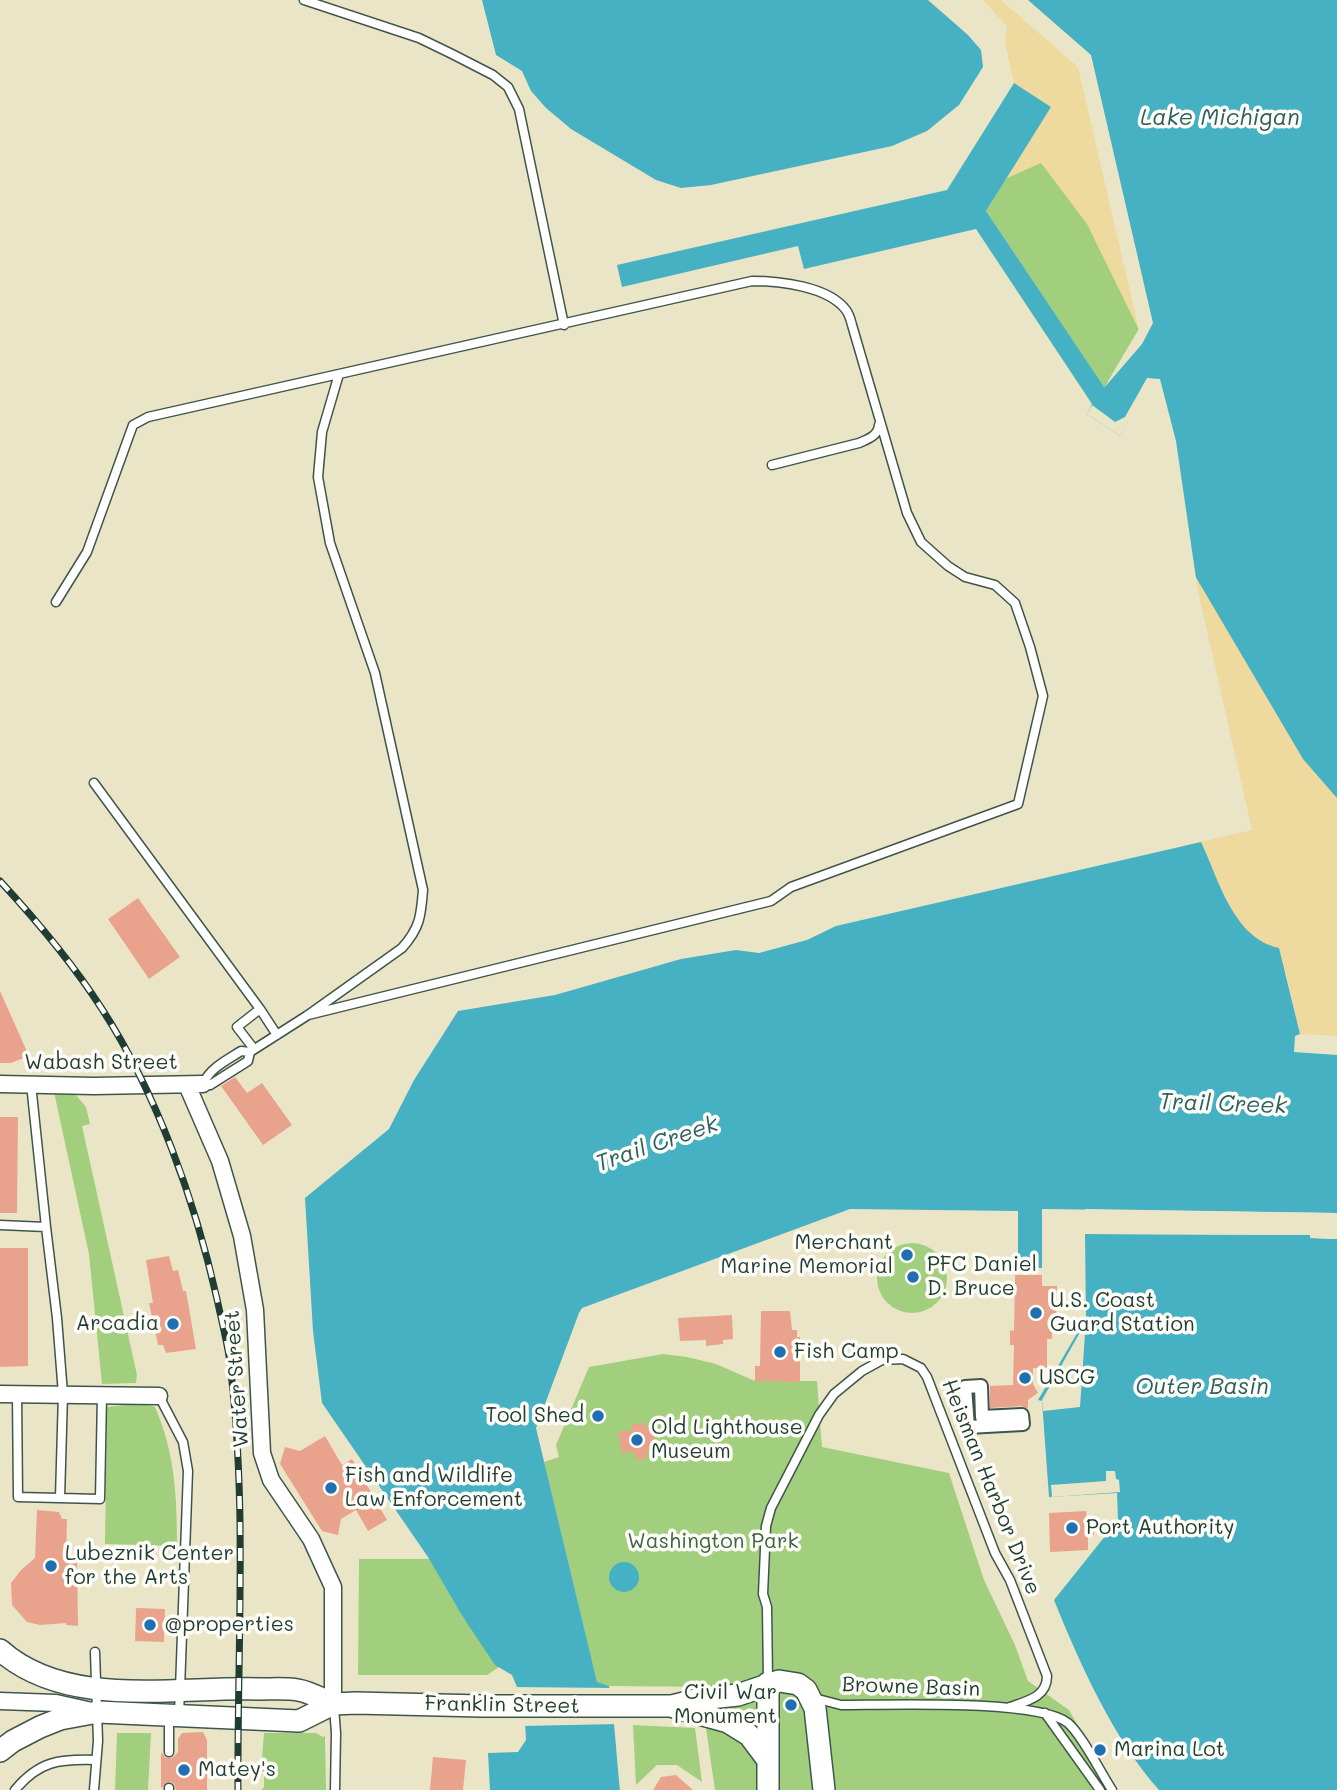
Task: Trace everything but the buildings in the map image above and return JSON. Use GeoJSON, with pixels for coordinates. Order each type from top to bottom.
{"type":"FeatureCollection","features":[{"type":"Feature","properties":{"kind":"street","name":"Wabash Street"},"geometry":{"type":"LineString","coordinates":[[0,1083],[195,1084]]}},
{"type":"Feature","properties":{"kind":"street","name":"Water Street"},"geometry":{"type":"LineString","coordinates":[[195,1084],[242,1236],[255,1310],[262,1452],[271,1480],[311,1539],[333,1587],[333,1704]]}},
{"type":"Feature","properties":{"kind":"street"},"geometry":{"type":"LineString","coordinates":[[981,1386],[982,1417],[1022,1415],[1023,1424],[968,1427],[965,1387],[981,1386]]}},
{"type":"Feature","properties":{"kind":"street"},"geometry":{"type":"LineString","coordinates":[[0,1394],[159,1396]]}},
{"type":"Feature","properties":{"kind":"street","name":"Franklin Street"},"geometry":{"type":"LineString","coordinates":[[0,1650],[26,1669],[53,1680],[97,1690],[300,1690],[333,1704],[670,1706],[738,1695],[768,1683]]}},
{"type":"Feature","properties":{"kind":"street"},"geometry":{"type":"LineString","coordinates":[[768,1790],[768,1683],[788,1681],[806,1690],[811,1697],[824,1790]]}},
{"type":"Feature","properties":{"kind":"street"},"geometry":{"type":"LineString","coordinates":[[0,1701],[58,1711],[97,1690]]}},
{"type":"Feature","properties":{"kind":"street","name":"Franklin Street"},"geometry":{"type":"LineString","coordinates":[[0,1751],[58,1711],[299,1721],[333,1704]]}},
{"type":"Feature","properties":{"kind":"street","name":"Franklin Street"},"geometry":{"type":"LineString","coordinates":[[670,1706],[728,1722],[749,1735],[766,1759]]}},
{"type":"Feature","properties":{"kind":"lane"},"geometry":{"type":"LineString","coordinates":[[304,0],[419,38],[493,75],[508,88],[519,109],[564,325]]}},
{"type":"Feature","properties":{"kind":"lane"},"geometry":{"type":"LineString","coordinates":[[56,602],[87,552],[133,425],[148,417],[752,281],[779,281],[802,287],[828,296],[846,310],[906,513],[921,542],[948,566],[965,577],[995,584],[1015,603],[1043,696],[1018,804],[790,887],[771,901],[307,1015]]}},
{"type":"Feature","properties":{"kind":"lane"},"geometry":{"type":"LineString","coordinates":[[195,1084],[241,1051],[252,1051],[277,1035],[402,948],[414,935],[421,913],[423,890],[375,673],[330,543],[318,477],[322,432],[339,374]]}},
{"type":"Feature","properties":{"kind":"lane"},"geometry":{"type":"LineString","coordinates":[[772,465],[872,438],[880,422]]}},
{"type":"Feature","properties":{"kind":"lane"},"geometry":{"type":"LineString","coordinates":[[94,783],[277,1035]]}},
{"type":"Feature","properties":{"kind":"lane"},"geometry":{"type":"LineString","coordinates":[[252,1051],[237,1027],[260,1009]]}},
{"type":"Feature","properties":{"kind":"lane"},"geometry":{"type":"LineString","coordinates":[[31,1084],[63,1394],[60,1498]]}},
{"type":"Feature","properties":{"kind":"lane"},"geometry":{"type":"LineString","coordinates":[[0,1226],[46,1227]]}},
{"type":"Feature","properties":{"kind":"lane","name":"Heisman Harbor Drive"},"geometry":{"type":"LineString","coordinates":[[768,1683],[767,1607],[764,1594],[764,1541],[768,1516],[827,1402],[862,1371],[873,1364],[893,1358],[903,1359],[921,1368],[928,1377],[995,1553],[1010,1580],[1047,1676],[1046,1687],[1042,1693],[1036,1698],[1010,1707]]}},
{"type":"Feature","properties":{"kind":"lane"},"geometry":{"type":"LineString","coordinates":[[17,1394],[18,1497],[100,1499],[102,1395]]}},
{"type":"Feature","properties":{"kind":"lane"},"geometry":{"type":"LineString","coordinates":[[159,1396],[183,1442],[188,1471],[181,1690],[169,1752]]}},
{"type":"Feature","properties":{"kind":"lane"},"geometry":{"type":"LineString","coordinates":[[94,1790],[98,1741],[95,1652]]}},
{"type":"Feature","properties":{"kind":"lane","name":"Browne Basin"},"geometry":{"type":"LineString","coordinates":[[811,1697],[841,1705],[1010,1707],[1045,1713]]}},
{"type":"Feature","properties":{"kind":"lane"},"geometry":{"type":"LineString","coordinates":[[333,1704],[336,1733],[335,1790]]}},
{"type":"Feature","properties":{"kind":"lane"},"geometry":{"type":"LineString","coordinates":[[1045,1713],[1100,1790]]}},
{"type":"Feature","properties":{"kind":"lane"},"geometry":{"type":"LineString","coordinates":[[1045,1713],[1062,1719],[1070,1726],[1112,1790]]}},
{"type":"Feature","properties":{"kind":"lane"},"geometry":{"type":"LineString","coordinates":[[15,1790],[28,1774],[46,1764],[69,1759],[95,1760]]}},
{"type":"Feature","properties":{"kind":"green space"},"geometry":{"type":"Polygon","coordinates":[[[1031,138],[1084,193],[1139,330],[1104,388],[986,211],[1031,138]]]}},
{"type":"Feature","properties":{"kind":"green space"},"geometry":{"type":"Polygon","coordinates":[[[54,1092],[75,1094],[86,1107],[90,1124],[82,1126],[137,1375],[136,1383],[102,1384],[89,1254],[54,1092]]]}},
{"type":"Feature","properties":{"kind":"green space"},"geometry":{"type":"Polygon","coordinates":[[[912,1243],[937,1253],[947,1278],[937,1303],[912,1313],[887,1303],[877,1278],[887,1253],[912,1243]]]}},
{"type":"Feature","properties":{"kind":"green space","name":"Washington Park"},"geometry":{"type":"Polygon","coordinates":[[[663,1354],[716,1364],[755,1381],[817,1381],[822,1447],[949,1473],[984,1580],[1015,1645],[1028,1681],[1069,1710],[1115,1790],[715,1790],[706,1728],[708,1725],[728,1729],[722,1687],[609,1686],[597,1683],[544,1462],[559,1457],[556,1445],[589,1367],[663,1354]]]}},
{"type":"Feature","properties":{"kind":"green space"},"geometry":{"type":"Polygon","coordinates":[[[131,1404],[155,1407],[162,1424],[174,1475],[177,1546],[105,1544],[107,1407],[131,1404]]]}},
{"type":"Feature","properties":{"kind":"green space"},"geometry":{"type":"Polygon","coordinates":[[[359,1559],[430,1559],[461,1614],[499,1667],[487,1675],[358,1675],[359,1559]]]}},
{"type":"Feature","properties":{"kind":"green space"},"geometry":{"type":"Polygon","coordinates":[[[633,1725],[695,1728],[702,1782],[677,1765],[657,1765],[636,1785],[633,1725]]]}},
{"type":"Feature","properties":{"kind":"green space"},"geometry":{"type":"Polygon","coordinates":[[[117,1733],[151,1733],[148,1790],[115,1790],[117,1733]]]}},
{"type":"Feature","properties":{"kind":"green space"},"geometry":{"type":"Polygon","coordinates":[[[264,1733],[316,1733],[325,1736],[326,1790],[261,1790],[264,1787],[264,1772],[261,1771],[264,1733]]]}},
{"type":"Feature","properties":{"kind":"sand"},"geometry":{"type":"Polygon","coordinates":[[[983,0],[1001,0],[1078,67],[1139,330],[1087,224],[1041,163],[1005,179],[1051,107],[1014,83],[1005,43],[1007,27],[983,0]]]}},
{"type":"Feature","properties":{"kind":"sand"},"geometry":{"type":"Polygon","coordinates":[[[1128,133],[1337,451],[1337,1036],[1300,1034],[1286,974],[1250,948],[1183,846],[1252,830],[1194,574],[1128,133]]]}},
{"type":"Feature","properties":{"kind":"water"},"geometry":{"type":"Polygon","coordinates":[[[482,0],[928,0],[981,50],[983,67],[959,105],[927,131],[892,146],[711,185],[681,188],[656,180],[571,129],[546,108],[531,91],[522,71],[496,55],[482,0]]]}},
{"type":"Feature","properties":{"kind":"water","name":"Lake Michigan"},"geometry":{"type":"Polygon","coordinates":[[[1015,0],[1337,0],[1337,798],[1303,759],[1194,574],[1159,389],[1150,385],[1120,436],[1087,414],[1092,404],[976,229],[804,269],[798,246],[622,287],[617,265],[947,190],[1014,83],[1051,107],[986,211],[1104,387],[1144,327],[1088,64],[1015,0]]]}},
{"type":"Feature","properties":{"kind":"water","name":"Trail Creek"},"geometry":{"type":"Polygon","coordinates":[[[1201,842],[1221,890],[1239,920],[1250,933],[1279,948],[1300,1034],[1295,1036],[1294,1052],[1337,1055],[1337,1213],[1042,1209],[1042,1268],[1018,1267],[1018,1211],[850,1209],[582,1308],[536,1428],[597,1682],[609,1686],[620,1790],[490,1790],[488,1753],[518,1752],[526,1740],[524,1704],[512,1675],[495,1665],[428,1557],[322,1403],[313,1331],[305,1198],[389,1129],[414,1080],[458,1011],[555,995],[681,959],[736,950],[759,953],[807,940],[836,926],[1201,842]]]}},
{"type":"Feature","properties":{"kind":"water","name":"Outer Basin"},"geometry":{"type":"Polygon","coordinates":[[[1085,1234],[1310,1235],[1311,1238],[1337,1239],[1337,1790],[1159,1790],[1127,1748],[1099,1700],[1075,1649],[1054,1600],[1118,1520],[1117,1493],[1049,1497],[1042,1401],[1038,1400],[1086,1318],[1085,1234]]]}},
{"type":"Feature","properties":{"kind":"water"},"geometry":{"type":"Polygon","coordinates":[[[624,1562],[635,1566],[639,1577],[635,1588],[624,1592],[613,1588],[609,1577],[613,1566],[624,1562]]]}},
{"type":"Feature","properties":{"kind":"pier"},"geometry":{"type":"Polygon","coordinates":[[[1012,0],[1028,0],[1091,55],[1153,323],[1142,344],[1104,388],[1140,327],[1085,65],[1012,0]]]}},
{"type":"Feature","properties":{"kind":"pier"},"geometry":{"type":"Polygon","coordinates":[[[1147,378],[1160,379],[1176,441],[1197,585],[1191,575],[1156,391],[1152,389],[1132,423],[1128,423],[1120,436],[1087,414],[1092,405],[1115,422],[1125,417],[1147,378]]]}},
{"type":"Feature","properties":{"kind":"pier"},"geometry":{"type":"Polygon","coordinates":[[[1085,1209],[1337,1213],[1337,1216],[1085,1213],[1085,1209]]]}},
{"type":"Feature","properties":{"kind":"pier"},"geometry":{"type":"Polygon","coordinates":[[[1085,1230],[1310,1232],[1314,1235],[1337,1235],[1337,1239],[1310,1238],[1310,1235],[1085,1234],[1085,1230]]]}},
{"type":"Feature","properties":{"kind":"pier"},"geometry":{"type":"Polygon","coordinates":[[[1079,1334],[1085,1334],[1080,1407],[1043,1411],[1042,1400],[1079,1334]]]}},
{"type":"Feature","properties":{"kind":"pier"},"geometry":{"type":"Polygon","coordinates":[[[1106,1471],[1115,1471],[1120,1492],[1052,1497],[1051,1485],[1106,1481],[1106,1471]]]}},
{"type":"Feature","properties":{"kind":"pier"},"geometry":{"type":"Polygon","coordinates":[[[514,1687],[613,1688],[619,1724],[521,1726],[521,1704],[514,1687]]]}},
{"type":"Feature","properties":{"kind":"railway"},"geometry":{"type":"LineString","coordinates":[[0,881],[67,959],[122,1042],[172,1149],[208,1262],[229,1356],[235,1410],[240,1518],[238,1790]]}},
{"type":"Feature","properties":{"kind":"place","name":"Merchant Marine Memorial"},"geometry":{"type":"Point","coordinates":[907,1255]}},
{"type":"Feature","properties":{"kind":"place","name":"PFC Daniel D. Bruce"},"geometry":{"type":"Point","coordinates":[913,1277]}},
{"type":"Feature","properties":{"kind":"place","name":"U.S. Coast Guard Station"},"geometry":{"type":"Point","coordinates":[1036,1313]}},
{"type":"Feature","properties":{"kind":"place","name":"Arcadia"},"geometry":{"type":"Point","coordinates":[173,1324]}},
{"type":"Feature","properties":{"kind":"place","name":"Fish Camp"},"geometry":{"type":"Point","coordinates":[780,1352]}},
{"type":"Feature","properties":{"kind":"place","name":"USCG"},"geometry":{"type":"Point","coordinates":[1025,1378]}},
{"type":"Feature","properties":{"kind":"place","name":"Tool Shed"},"geometry":{"type":"Point","coordinates":[598,1416]}},
{"type":"Feature","properties":{"kind":"place","name":"Old Lighthouse Museum"},"geometry":{"type":"Point","coordinates":[637,1440]}},
{"type":"Feature","properties":{"kind":"place","name":"Fish and Wildlife Law Enforcement"},"geometry":{"type":"Point","coordinates":[331,1488]}},
{"type":"Feature","properties":{"kind":"place","name":"Port Authority"},"geometry":{"type":"Point","coordinates":[1072,1528]}},
{"type":"Feature","properties":{"kind":"place","name":"Lubeznik Center for the Arts"},"geometry":{"type":"Point","coordinates":[51,1566]}},
{"type":"Feature","properties":{"kind":"place","name":"@properties"},"geometry":{"type":"Point","coordinates":[150,1625]}},
{"type":"Feature","properties":{"kind":"place","name":"Civil War Monument"},"geometry":{"type":"Point","coordinates":[791,1705]}},
{"type":"Feature","properties":{"kind":"place","name":"Marina Lot"},"geometry":{"type":"Point","coordinates":[1100,1750]}},
{"type":"Feature","properties":{"kind":"place","name":"Matey's"},"geometry":{"type":"Point","coordinates":[184,1770]}}]}
